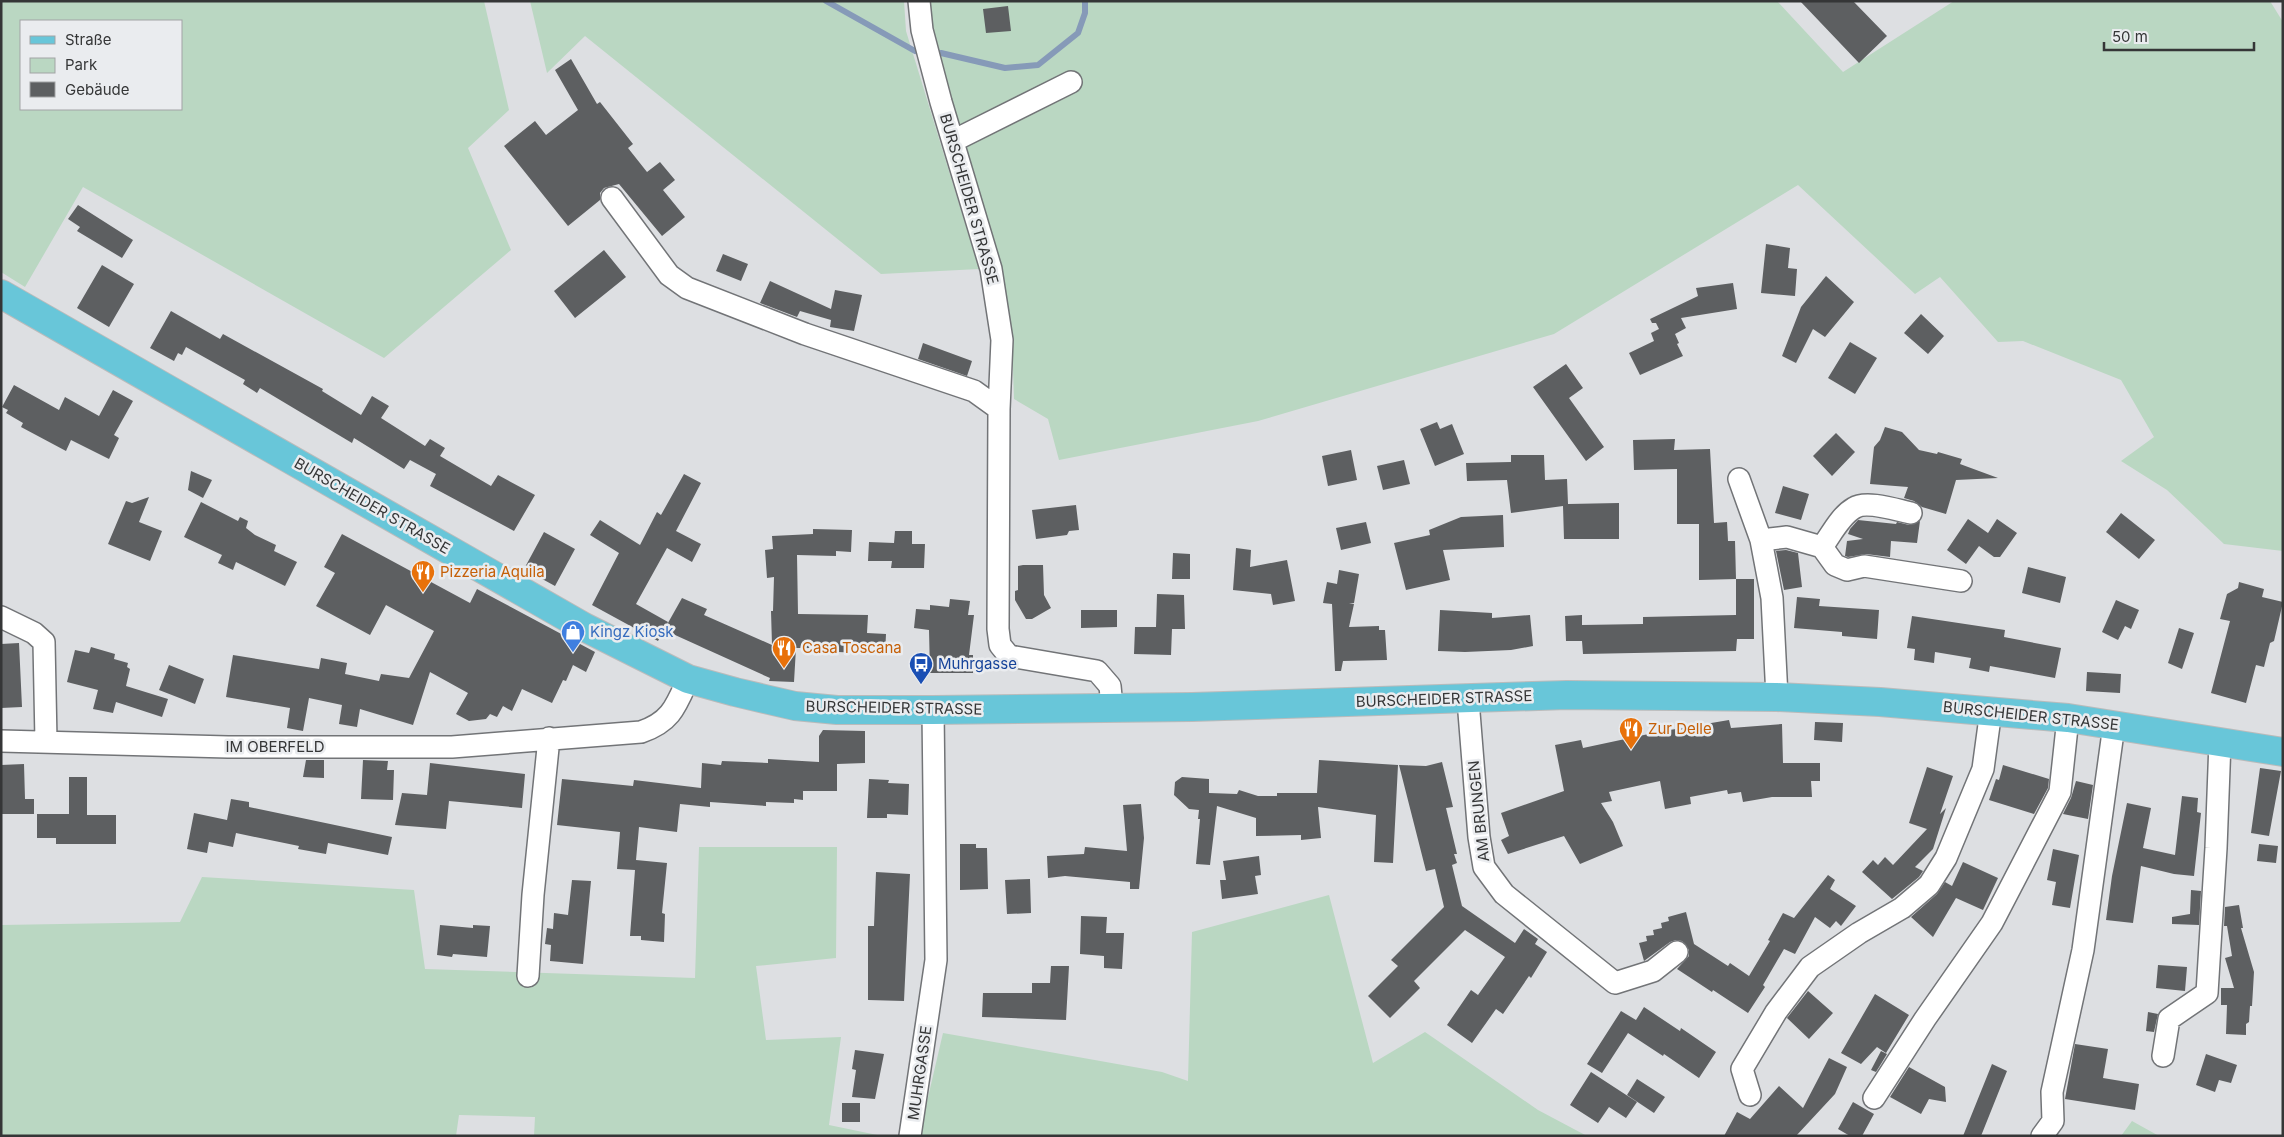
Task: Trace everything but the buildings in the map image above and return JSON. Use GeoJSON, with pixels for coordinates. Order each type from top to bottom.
{"type":"FeatureCollection","features":[{"type":"Feature","properties":{"kind":"main road","name":"BURSCHEIDER STRASSE"},"geometry":{"type":"LineString","coordinates":[[1,294],[584,627],[688,679],[795,706],[837,710],[933,710],[1468,700],[1567,695],[1777,697],[1991,710],[2068,718],[2283,752]]}},
{"type":"Feature","properties":{"kind":"street","name":"BURSCHEIDER STRASSE"},"geometry":{"type":"LineString","coordinates":[[919,1],[922,30],[991,269],[1002,340],[998,409],[998,629],[1000,645],[1009,656],[1097,671],[1110,686],[1112,707]]}},
{"type":"Feature","properties":{"kind":"street"},"geometry":{"type":"LineString","coordinates":[[953,141],[1071,82]]}},
{"type":"Feature","properties":{"kind":"street"},"geometry":{"type":"LineString","coordinates":[[612,198],[669,275],[687,288],[805,334],[974,391],[998,409]]}},
{"type":"Feature","properties":{"kind":"street"},"geometry":{"type":"LineString","coordinates":[[1739,479],[1761,540],[1772,598],[1777,697]]}},
{"type":"Feature","properties":{"kind":"street"},"geometry":{"type":"LineString","coordinates":[[1822,547],[1846,514],[1856,506],[1880,506],[1911,513]]}},
{"type":"Feature","properties":{"kind":"street"},"geometry":{"type":"LineString","coordinates":[[1761,540],[1787,537],[1822,547],[1835,565],[1848,570],[1864,566],[1961,581]]}},
{"type":"Feature","properties":{"kind":"street"},"geometry":{"type":"LineString","coordinates":[[1,617],[34,633],[44,642],[46,740]]}},
{"type":"Feature","properties":{"kind":"street","name":"IM OBERFELD"},"geometry":{"type":"LineString","coordinates":[[1,741],[46,740],[228,747],[452,747],[641,732],[657,727],[669,716],[688,679]]}},
{"type":"Feature","properties":{"kind":"street","name":"AM BRUNGEN"},"geometry":{"type":"LineString","coordinates":[[1468,700],[1479,837],[1484,867],[1504,894],[1615,983],[1653,970],[1677,952]]}},
{"type":"Feature","properties":{"kind":"street","name":"MUHRGASSE"},"geometry":{"type":"LineString","coordinates":[[910,1136],[936,960],[933,710]]}},
{"type":"Feature","properties":{"kind":"street"},"geometry":{"type":"LineString","coordinates":[[1750,1096],[1742,1069],[1774,1014],[1810,967],[1902,908],[1929,886],[1946,858],[1983,769],[1991,710]]}},
{"type":"Feature","properties":{"kind":"street"},"geometry":{"type":"LineString","coordinates":[[1874,1098],[1925,1018],[1992,923],[2060,792],[2068,718]]}},
{"type":"Feature","properties":{"kind":"street"},"geometry":{"type":"LineString","coordinates":[[2042,1136],[2053,1121],[2052,1092],[2084,950],[2114,724]]}},
{"type":"Feature","properties":{"kind":"street"},"geometry":{"type":"LineString","coordinates":[[528,976],[533,895],[549,738]]}},
{"type":"Feature","properties":{"kind":"street"},"geometry":{"type":"LineString","coordinates":[[2163,1056],[2169,1019],[2207,993],[2220,742]]}},
{"type":"Feature","properties":{"kind":"green space"},"geometry":{"type":"Polygon","coordinates":[[[1,1],[484,1],[509,110],[468,148],[511,250],[384,358],[83,187],[25,287],[1,272],[1,1]]]}},
{"type":"Feature","properties":{"kind":"green space"},"geometry":{"type":"Polygon","coordinates":[[[530,1],[904,1],[906,31],[979,269],[881,274],[585,36],[547,73],[530,1]]]}},
{"type":"Feature","properties":{"kind":"green space"},"geometry":{"type":"Polygon","coordinates":[[[922,1],[1777,1],[1843,72],[1954,1],[2270,1],[2283,22],[2283,551],[2224,544],[2167,490],[2121,461],[2154,437],[2121,380],[2023,341],[1998,342],[1940,277],[1915,294],[1798,185],[1554,334],[1258,421],[1059,460],[1048,419],[1014,399],[1013,370],[1001,267],[974,172],[929,54],[922,1]]]}},
{"type":"Feature","properties":{"kind":"green space"},"geometry":{"type":"Polygon","coordinates":[[[699,847],[837,847],[836,958],[756,966],[766,1040],[841,1037],[829,1125],[882,1136],[534,1136],[535,1117],[459,1115],[456,1136],[1,1136],[1,925],[180,922],[202,877],[414,890],[425,969],[695,978],[699,847]]]}},
{"type":"Feature","properties":{"kind":"green space"},"geometry":{"type":"Polygon","coordinates":[[[1329,895],[1373,1063],[1425,1032],[1538,1110],[1587,1136],[919,1136],[943,1033],[1162,1072],[1188,1081],[1192,932],[1329,895]]]}},
{"type":"Feature","properties":{"kind":"green space"},"geometry":{"type":"Polygon","coordinates":[[[2132,1121],[2159,1136],[2121,1136],[2132,1121]]]}},
{"type":"Feature","properties":{"kind":"waterway"},"geometry":{"type":"LineString","coordinates":[[826,1],[915,51]]}},
{"type":"Feature","properties":{"kind":"waterway"},"geometry":{"type":"LineString","coordinates":[[941,53],[1005,68],[1038,65],[1078,33],[1085,13],[1085,1]]}},
{"type":"Feature","properties":{"kind":"place","name":"Pizzeria Aquila"},"geometry":{"type":"Point","coordinates":[423,593]}},
{"type":"Feature","properties":{"kind":"place","name":"Kingz Kiosk"},"geometry":{"type":"Point","coordinates":[573,653]}},
{"type":"Feature","properties":{"kind":"place","name":"Casa Toscana"},"geometry":{"type":"Point","coordinates":[784,669]}},
{"type":"Feature","properties":{"kind":"place","name":"Muhrgasse"},"geometry":{"type":"Point","coordinates":[921,685]}},
{"type":"Feature","properties":{"kind":"place","name":"Zur Delle"},"geometry":{"type":"Point","coordinates":[1631,750]}}]}
